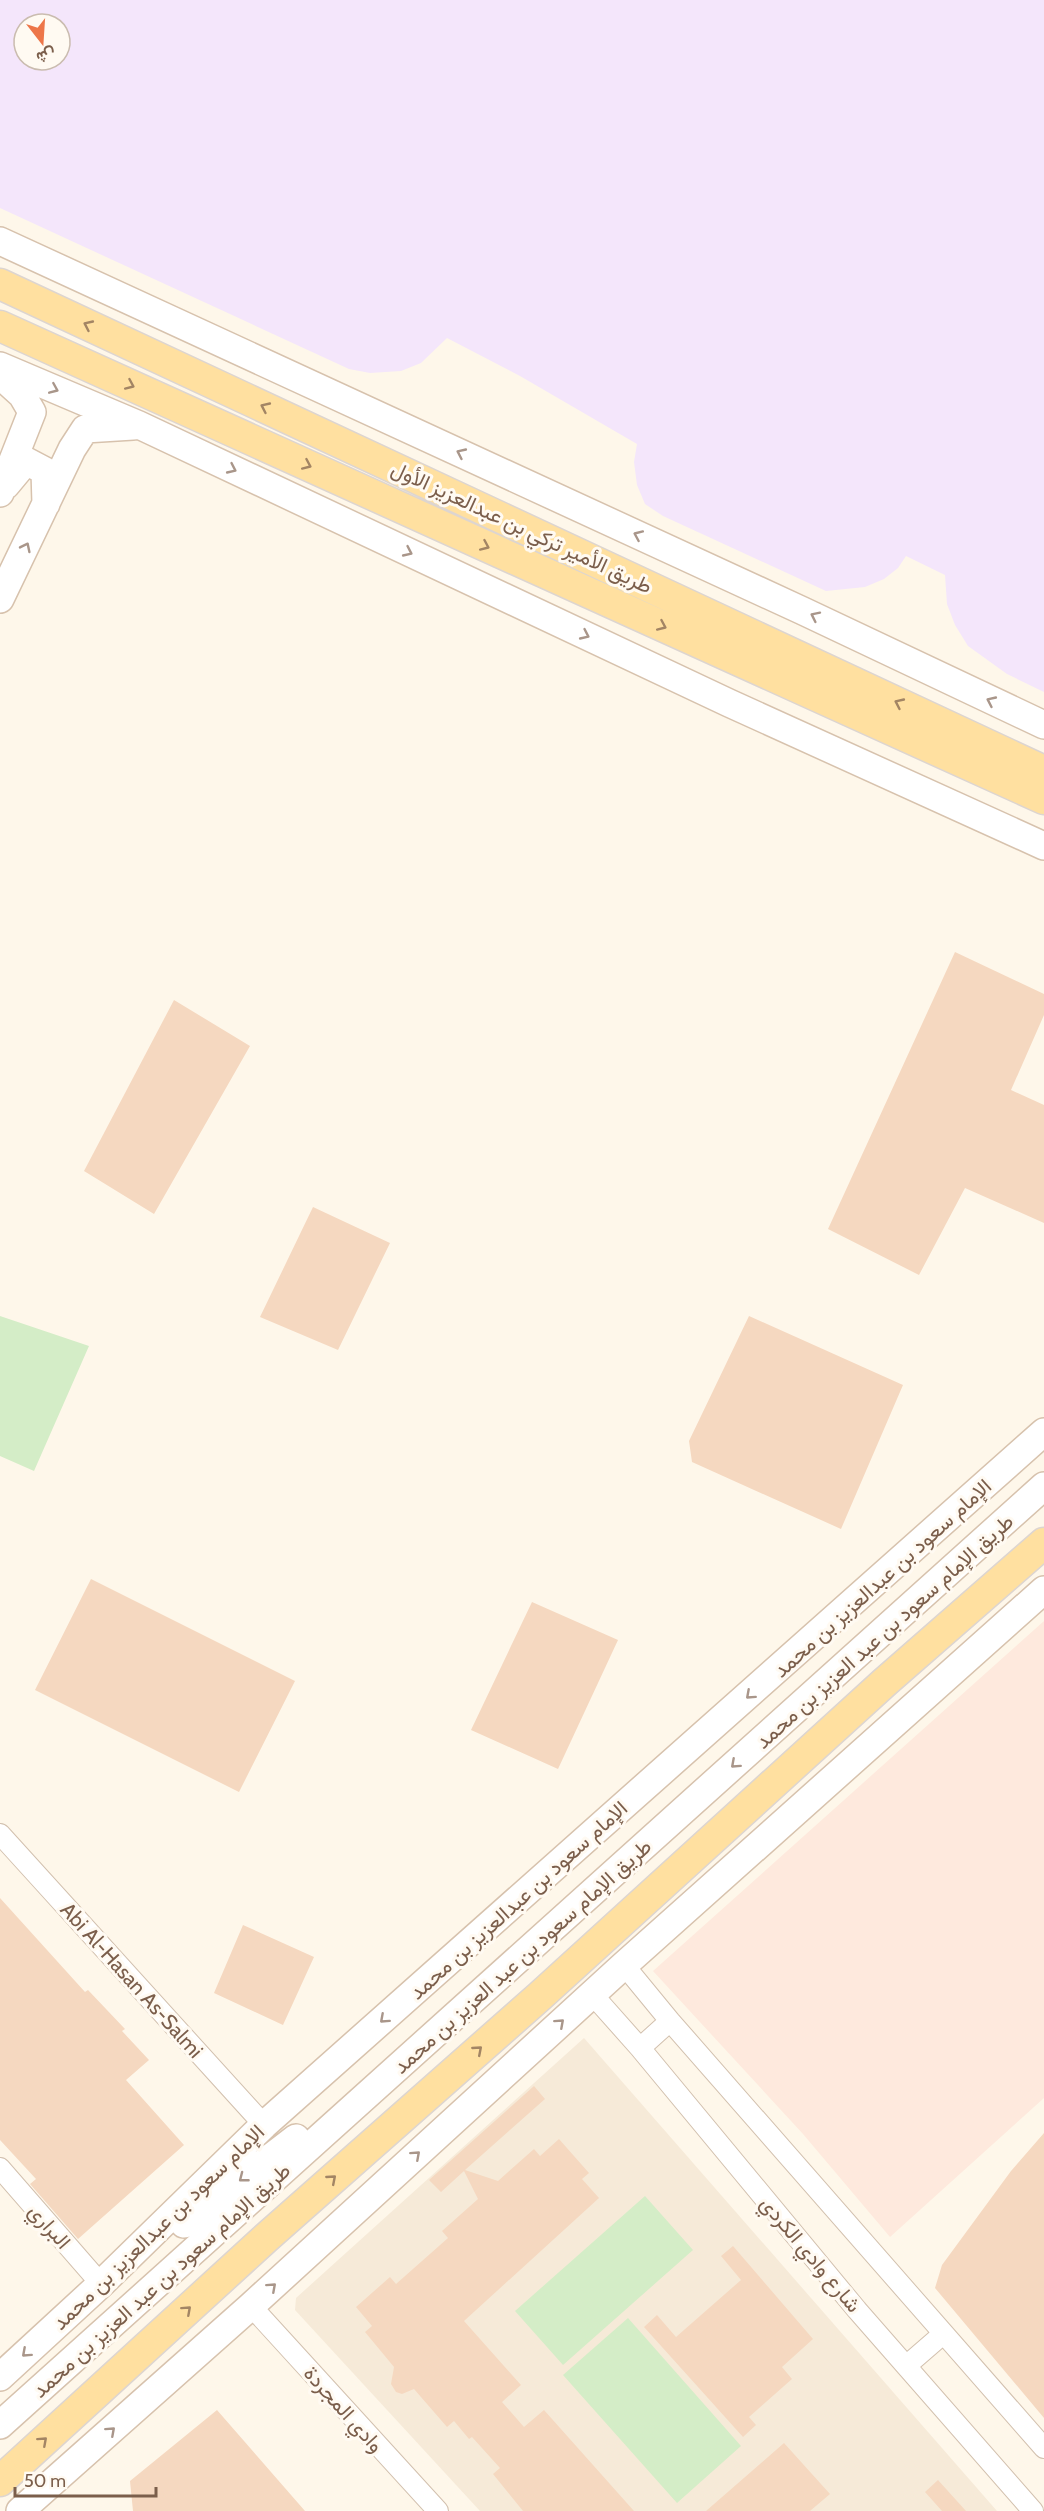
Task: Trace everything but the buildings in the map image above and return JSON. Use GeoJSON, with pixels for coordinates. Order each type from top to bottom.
{"type":"FeatureCollection","features":[{"type":"Feature","properties":{"kind":"main road"},"geometry":{"type":"LineString","coordinates":[[0,240],[803,610],[1044,726]]}},
{"type":"Feature","properties":{"kind":"main road","name":"طريق الأمير تركي بن عبدالعزيز الأول"},"geometry":{"type":"LineString","coordinates":[[0,284],[1044,771]]}},
{"type":"Feature","properties":{"kind":"main road","name":"طريق الأمير تركي بن عبدالعزيز الأول"},"geometry":{"type":"LineString","coordinates":[[0,326],[1044,800]]}},
{"type":"Feature","properties":{"kind":"main road"},"geometry":{"type":"LineString","coordinates":[[0,366],[139,425],[718,698],[1044,846]]}},
{"type":"Feature","properties":{"kind":"main road"},"geometry":{"type":"LineString","coordinates":[[0,375],[22,395],[32,412],[1,491]]}},
{"type":"Feature","properties":{"kind":"main road"},"geometry":{"type":"LineString","coordinates":[[0,599],[72,449],[85,429],[139,425]]}},
{"type":"Feature","properties":{"kind":"main road"},"geometry":{"type":"LineString","coordinates":[[1,491],[26,461],[45,471],[46,505]]}},
{"type":"Feature","properties":{"kind":"main road","name":"الإمام سعود بن عبدالعزيز بن محمد"},"geometry":{"type":"LineString","coordinates":[[0,2377],[101,2284],[264,2125],[1044,1432]]}},
{"type":"Feature","properties":{"kind":"main road","name":"طريق الإمام سعود بن عبد العزيز بن محمد"},"geometry":{"type":"LineString","coordinates":[[0,2425],[1044,1486]]}},
{"type":"Feature","properties":{"kind":"main road","name":"طريق الإمام سعود بن عبد العزيز بن محمد"},"geometry":{"type":"LineString","coordinates":[[0,2481],[267,2236],[532,2003],[885,1682],[1044,1543]]}},
{"type":"Feature","properties":{"kind":"main road"},"geometry":{"type":"LineString","coordinates":[[32,2506],[624,1965],[1043,1592]]}},
{"type":"Feature","properties":{"kind":"main road"},"geometry":{"type":"LineString","coordinates":[[101,2284],[283,2147],[410,2057]]}},
{"type":"Feature","properties":{"kind":"street","name":"Abi Al-Hasan As-Salmi"},"geometry":{"type":"LineString","coordinates":[[0,1834],[264,2125]]}},
{"type":"Feature","properties":{"kind":"street"},"geometry":{"type":"LineString","coordinates":[[624,1965],[670,2021],[1044,2448]]}},
{"type":"Feature","properties":{"kind":"street","name":"شارع وادي الكردي"},"geometry":{"type":"LineString","coordinates":[[592,1994],[640,2048],[906,2366],[1033,2511]]}},
{"type":"Feature","properties":{"kind":"street"},"geometry":{"type":"LineString","coordinates":[[640,2048],[670,2021]]}},
{"type":"Feature","properties":{"kind":"street","name":"البراري"},"geometry":{"type":"LineString","coordinates":[[0,2168],[101,2284]]}},
{"type":"Feature","properties":{"kind":"street","name":"وادي المجردة"},"geometry":{"type":"LineString","coordinates":[[251,2306],[438,2511]]}},
{"type":"Feature","properties":{"kind":"street"},"geometry":{"type":"LineString","coordinates":[[906,2366],[943,2334]]}},
{"type":"Feature","properties":{"kind":"shaded area"},"geometry":{"type":"Polygon","coordinates":[[[0,0],[1044,0],[1044,692],[1007,674],[968,646],[955,625],[947,604],[945,575],[906,556],[898,568],[884,579],[865,587],[826,591],[663,516],[645,504],[637,485],[634,462],[637,444],[520,376],[447,338],[421,363],[401,371],[370,373],[349,369],[0,208],[0,0]]]}},
{"type":"Feature","properties":{"kind":"shaded area"},"geometry":{"type":"Polygon","coordinates":[[[1044,1621],[1044,2098],[890,2237],[803,2134],[653,1971],[1044,1621]]]}},
{"type":"Feature","properties":{"kind":"shaded area"},"geometry":{"type":"Polygon","coordinates":[[[584,2038],[997,2511],[480,2511],[295,2310],[296,2298],[584,2038]]]}},
{"type":"Feature","properties":{"kind":"green space"},"geometry":{"type":"Polygon","coordinates":[[[0,1316],[89,1346],[34,1471],[0,1456],[0,1316]]]}},
{"type":"Feature","properties":{"kind":"green space"},"geometry":{"type":"Polygon","coordinates":[[[645,2196],[693,2250],[563,2365],[515,2311],[645,2196]]]}},
{"type":"Feature","properties":{"kind":"green space"},"geometry":{"type":"Polygon","coordinates":[[[628,2318],[741,2446],[677,2503],[563,2375],[628,2318]]]}}]}
